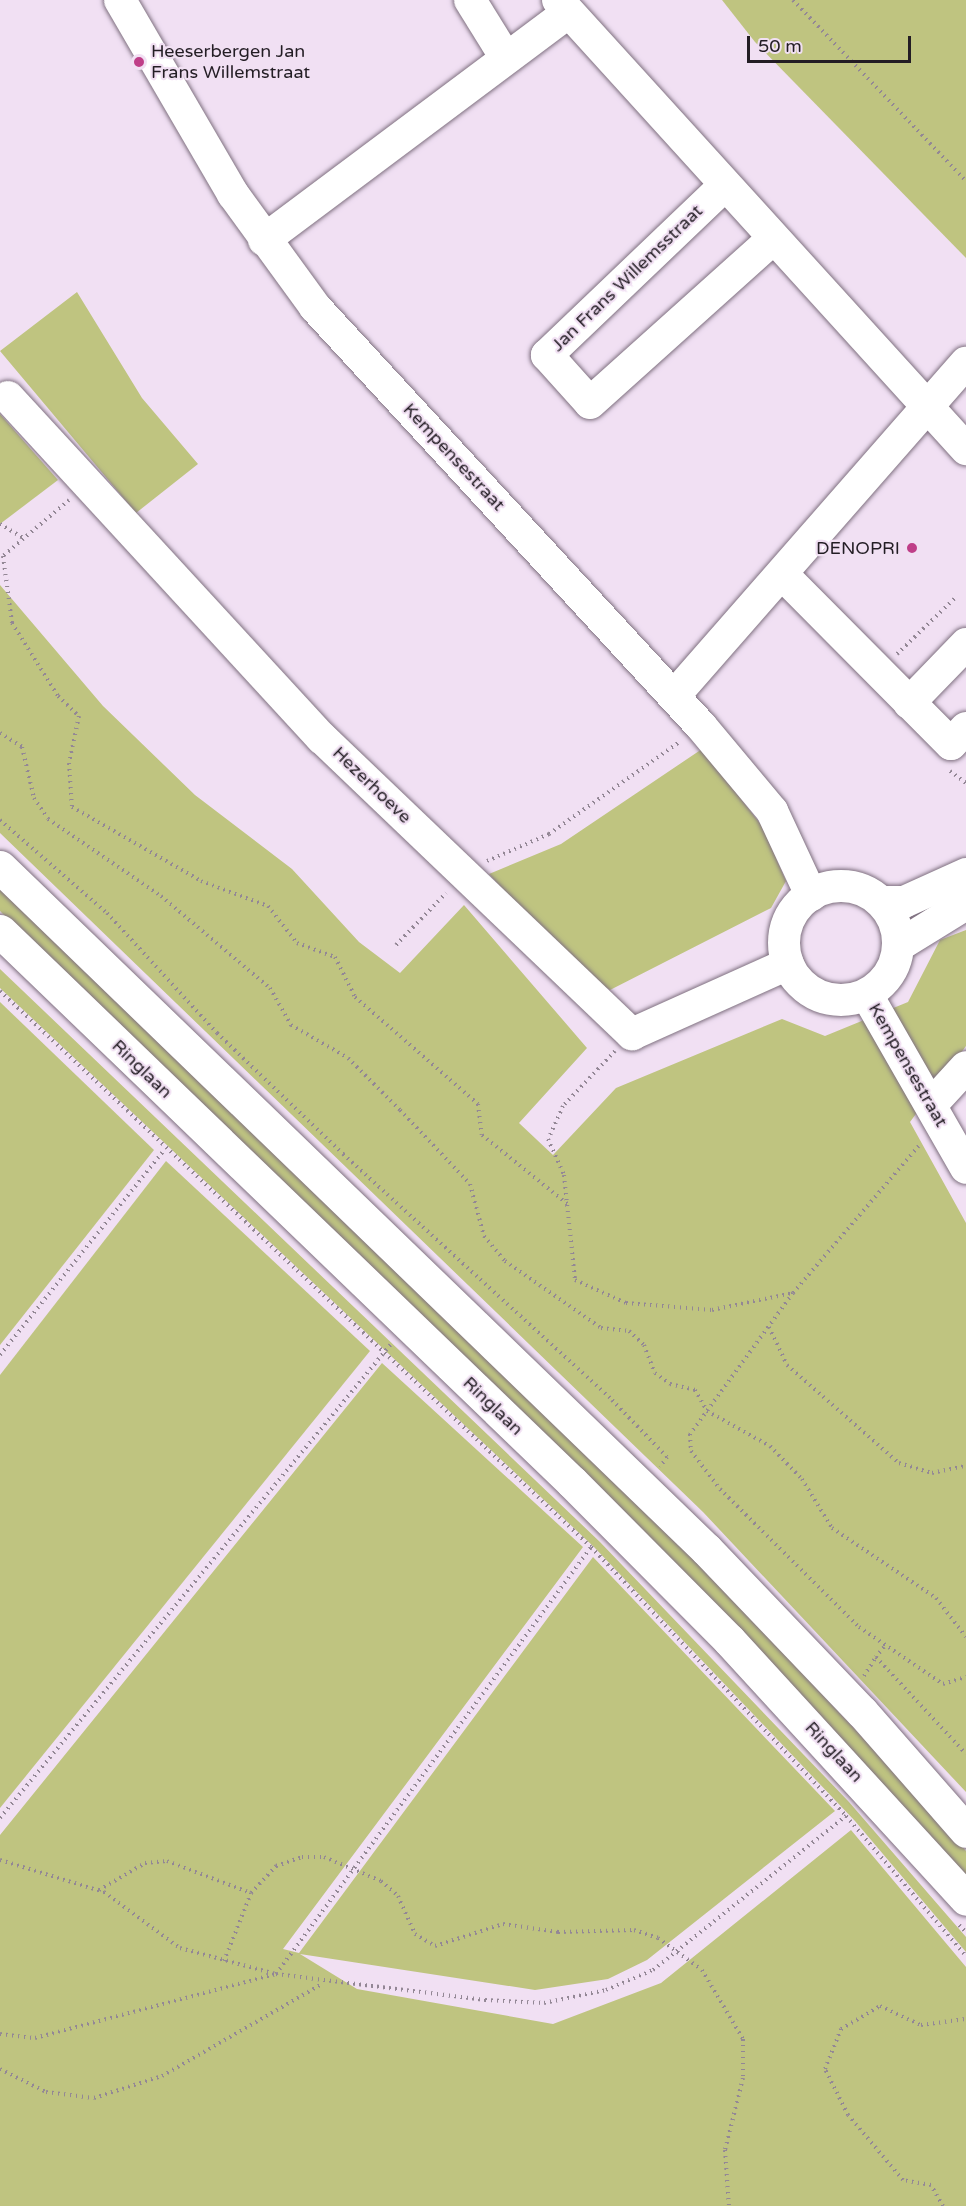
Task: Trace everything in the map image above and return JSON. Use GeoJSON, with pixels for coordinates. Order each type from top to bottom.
{"type":"FeatureCollection","features":[{"type":"Feature","properties":{"kind":"main road"},"geometry":{"type":"LineString","coordinates":[[0,867],[706,1549],[966,1831]]}},
{"type":"Feature","properties":{"kind":"main road","name":"Ringlaan"},"geometry":{"type":"LineString","coordinates":[[0,931],[588,1498],[729,1640],[966,1899]]}},
{"type":"Feature","properties":{"kind":"street","name":"Kempensestraat"},"geometry":{"type":"LineString","coordinates":[[120,0],[264,240],[315,307],[701,726],[772,811],[811,895]]}},
{"type":"Feature","properties":{"kind":"street"},"geometry":{"type":"LineString","coordinates":[[470,0],[506,58]]}},
{"type":"Feature","properties":{"kind":"street"},"geometry":{"type":"LineString","coordinates":[[264,240],[506,58],[562,6],[772,239],[966,449]]}},
{"type":"Feature","properties":{"kind":"street","name":"Jan Frans Willemsstraat"},"geometry":{"type":"LineString","coordinates":[[724,186],[547,355],[590,403],[772,239]]}},
{"type":"Feature","properties":{"kind":"street"},"geometry":{"type":"LineString","coordinates":[[674,696],[783,575],[966,363]]}},
{"type":"Feature","properties":{"kind":"street","name":"Hezerhoeve"},"geometry":{"type":"LineString","coordinates":[[8,398],[322,738],[632,1034]]}},
{"type":"Feature","properties":{"kind":"street"},"geometry":{"type":"LineString","coordinates":[[783,575],[951,744],[966,728]]}},
{"type":"Feature","properties":{"kind":"street"},"geometry":{"type":"LineString","coordinates":[[909,703],[966,644]]}},
{"type":"Feature","properties":{"kind":"street"},"geometry":{"type":"LineString","coordinates":[[632,1034],[788,964],[785,933],[799,905],[811,895],[847,886],[881,902],[904,902],[966,874]]}},
{"type":"Feature","properties":{"kind":"street"},"geometry":{"type":"LineString","coordinates":[[881,902],[891,915],[898,946],[966,904]]}},
{"type":"Feature","properties":{"kind":"street","name":"Kempensestraat"},"geometry":{"type":"LineString","coordinates":[[788,964],[795,978],[820,996],[852,1000],[867,994],[889,974],[898,946]]}},
{"type":"Feature","properties":{"kind":"street","name":"Kempensestraat"},"geometry":{"type":"LineString","coordinates":[[867,994],[966,1168]]}},
{"type":"Feature","properties":{"kind":"street"},"geometry":{"type":"LineString","coordinates":[[936,1112],[966,1067]]}},
{"type":"Feature","properties":{"kind":"path"},"geometry":{"type":"LineString","coordinates":[[793,0],[966,181]]}},
{"type":"Feature","properties":{"kind":"path"},"geometry":{"type":"LineString","coordinates":[[88,484],[26,539],[3,556],[12,623],[58,696],[79,716],[69,763],[72,807],[201,881],[268,906],[297,944],[335,957],[355,996],[478,1104],[482,1135],[570,1206]]}},
{"type":"Feature","properties":{"kind":"path"},"geometry":{"type":"LineString","coordinates":[[0,524],[26,539]]}},
{"type":"Feature","properties":{"kind":"path"},"geometry":{"type":"LineString","coordinates":[[879,672],[957,596]]}},
{"type":"Feature","properties":{"kind":"path"},"geometry":{"type":"LineString","coordinates":[[396,945],[464,874],[549,834],[701,726]]}},
{"type":"Feature","properties":{"kind":"path"},"geometry":{"type":"LineString","coordinates":[[0,733],[22,747],[34,798],[48,819],[161,896],[270,988],[291,1026],[348,1058],[400,1110],[470,1184],[484,1236],[505,1261],[601,1328],[629,1331],[644,1345],[655,1373],[670,1384],[695,1390],[707,1411],[770,1446],[802,1479],[832,1528],[936,1598],[966,1637]]}},
{"type":"Feature","properties":{"kind":"path"},"geometry":{"type":"LineString","coordinates":[[0,820],[107,913],[218,1033],[335,1146],[612,1400],[667,1457],[656,1473]]}},
{"type":"Feature","properties":{"kind":"path"},"geometry":{"type":"LineString","coordinates":[[0,991],[164,1150],[591,1547],[846,1816],[966,1956]]}},
{"type":"Feature","properties":{"kind":"path"},"geometry":{"type":"LineString","coordinates":[[632,1034],[562,1106],[548,1140],[564,1175],[570,1206],[575,1280],[626,1302],[712,1310],[793,1293]]}},
{"type":"Feature","properties":{"kind":"path"},"geometry":{"type":"LineString","coordinates":[[936,1112],[793,1293],[690,1434],[691,1451],[720,1488],[884,1647],[943,1684],[966,1677]]}},
{"type":"Feature","properties":{"kind":"path"},"geometry":{"type":"LineString","coordinates":[[0,1355],[164,1150]]}},
{"type":"Feature","properties":{"kind":"path"},"geometry":{"type":"LineString","coordinates":[[768,1327],[787,1365],[899,1463],[932,1473],[966,1466]]}},
{"type":"Feature","properties":{"kind":"path"},"geometry":{"type":"LineString","coordinates":[[0,1818],[396,1339]]}},
{"type":"Feature","properties":{"kind":"path"},"geometry":{"type":"LineString","coordinates":[[0,2034],[35,2038],[276,1974],[351,1869],[595,1542]]}},
{"type":"Feature","properties":{"kind":"path"},"geometry":{"type":"LineString","coordinates":[[859,1684],[884,1647]]}},
{"type":"Feature","properties":{"kind":"path"},"geometry":{"type":"LineString","coordinates":[[876,1657],[966,1754]]}},
{"type":"Feature","properties":{"kind":"path"},"geometry":{"type":"LineString","coordinates":[[0,1860],[99,1890],[180,1948],[225,1961],[323,1983],[544,2003],[606,1990],[653,1970],[846,1816]]}},
{"type":"Feature","properties":{"kind":"path"},"geometry":{"type":"LineString","coordinates":[[225,1961],[251,1893],[276,1866],[302,1857],[324,1857],[381,1881],[398,1896],[415,1934],[435,1946],[503,1924],[558,1932],[634,1930],[678,1950],[702,1970],[743,2039],[744,2078],[725,2150],[729,2206]]}},
{"type":"Feature","properties":{"kind":"path"},"geometry":{"type":"LineString","coordinates":[[99,1890],[145,1863],[167,1861],[251,1893]]}},
{"type":"Feature","properties":{"kind":"path"},"geometry":{"type":"LineString","coordinates":[[0,2069],[46,2092],[94,2098],[162,2076],[323,1983]]}},
{"type":"Feature","properties":{"kind":"path"},"geometry":{"type":"LineString","coordinates":[[943,2206],[931,2185],[903,2180],[848,2115],[825,2069],[841,2029],[880,2006],[921,2025],[966,2019]]}},
{"type":"Feature","properties":{"kind":"green space"},"geometry":{"type":"Polygon","coordinates":[[[722,0],[966,0],[966,258],[755,42],[722,0]]]}},
{"type":"Feature","properties":{"kind":"green space"},"geometry":{"type":"Polygon","coordinates":[[[77,292],[142,398],[198,464],[136,513],[0,351],[77,292]]]}},
{"type":"Feature","properties":{"kind":"green space"},"geometry":{"type":"Polygon","coordinates":[[[0,414],[58,480],[0,524],[0,414]]]}},
{"type":"Feature","properties":{"kind":"green space"},"geometry":{"type":"Polygon","coordinates":[[[0,585],[103,706],[195,795],[292,869],[359,942],[400,973],[464,905],[587,1048],[519,1123],[553,1155],[616,1088],[782,1019],[825,1036],[908,1002],[940,940],[966,930],[966,1046],[910,1122],[966,1223],[966,1792],[703,1512],[0,833],[0,585]]]}},
{"type":"Feature","properties":{"kind":"green space"},"geometry":{"type":"Polygon","coordinates":[[[702,749],[762,826],[786,881],[771,908],[610,990],[573,967],[489,874],[561,844],[702,749]]]}},
{"type":"Feature","properties":{"kind":"green space"},"geometry":{"type":"Polygon","coordinates":[[[0,887],[692,1556],[941,1821],[966,1851],[966,1879],[0,911],[0,887]]]}},
{"type":"Feature","properties":{"kind":"green space"},"geometry":{"type":"Polygon","coordinates":[[[0,969],[600,1542],[849,1802],[966,1937],[966,1952],[855,1821],[594,1547],[0,988],[0,969]]]}},
{"type":"Feature","properties":{"kind":"green space"},"geometry":{"type":"Polygon","coordinates":[[[0,1002],[154,1150],[0,1345],[0,1002]]]}},
{"type":"Feature","properties":{"kind":"green space"},"geometry":{"type":"Polygon","coordinates":[[[166,1161],[370,1351],[0,1808],[0,1375],[166,1161]]]}},
{"type":"Feature","properties":{"kind":"green space"},"geometry":{"type":"Polygon","coordinates":[[[382,1363],[583,1547],[283,1949],[299,1953],[593,1557],[835,1811],[647,1960],[608,1979],[535,1990],[300,1954],[357,1989],[553,2024],[661,1983],[851,1830],[966,1967],[966,2206],[0,2206],[0,1835],[382,1363]]]}},
{"type":"Feature","properties":{"kind":"place","name":"Heeserbergen Jan Frans Willemstraat"},"geometry":{"type":"Point","coordinates":[139,62]}},
{"type":"Feature","properties":{"kind":"place","name":"DENOPRI"},"geometry":{"type":"Point","coordinates":[912,548]}}]}
